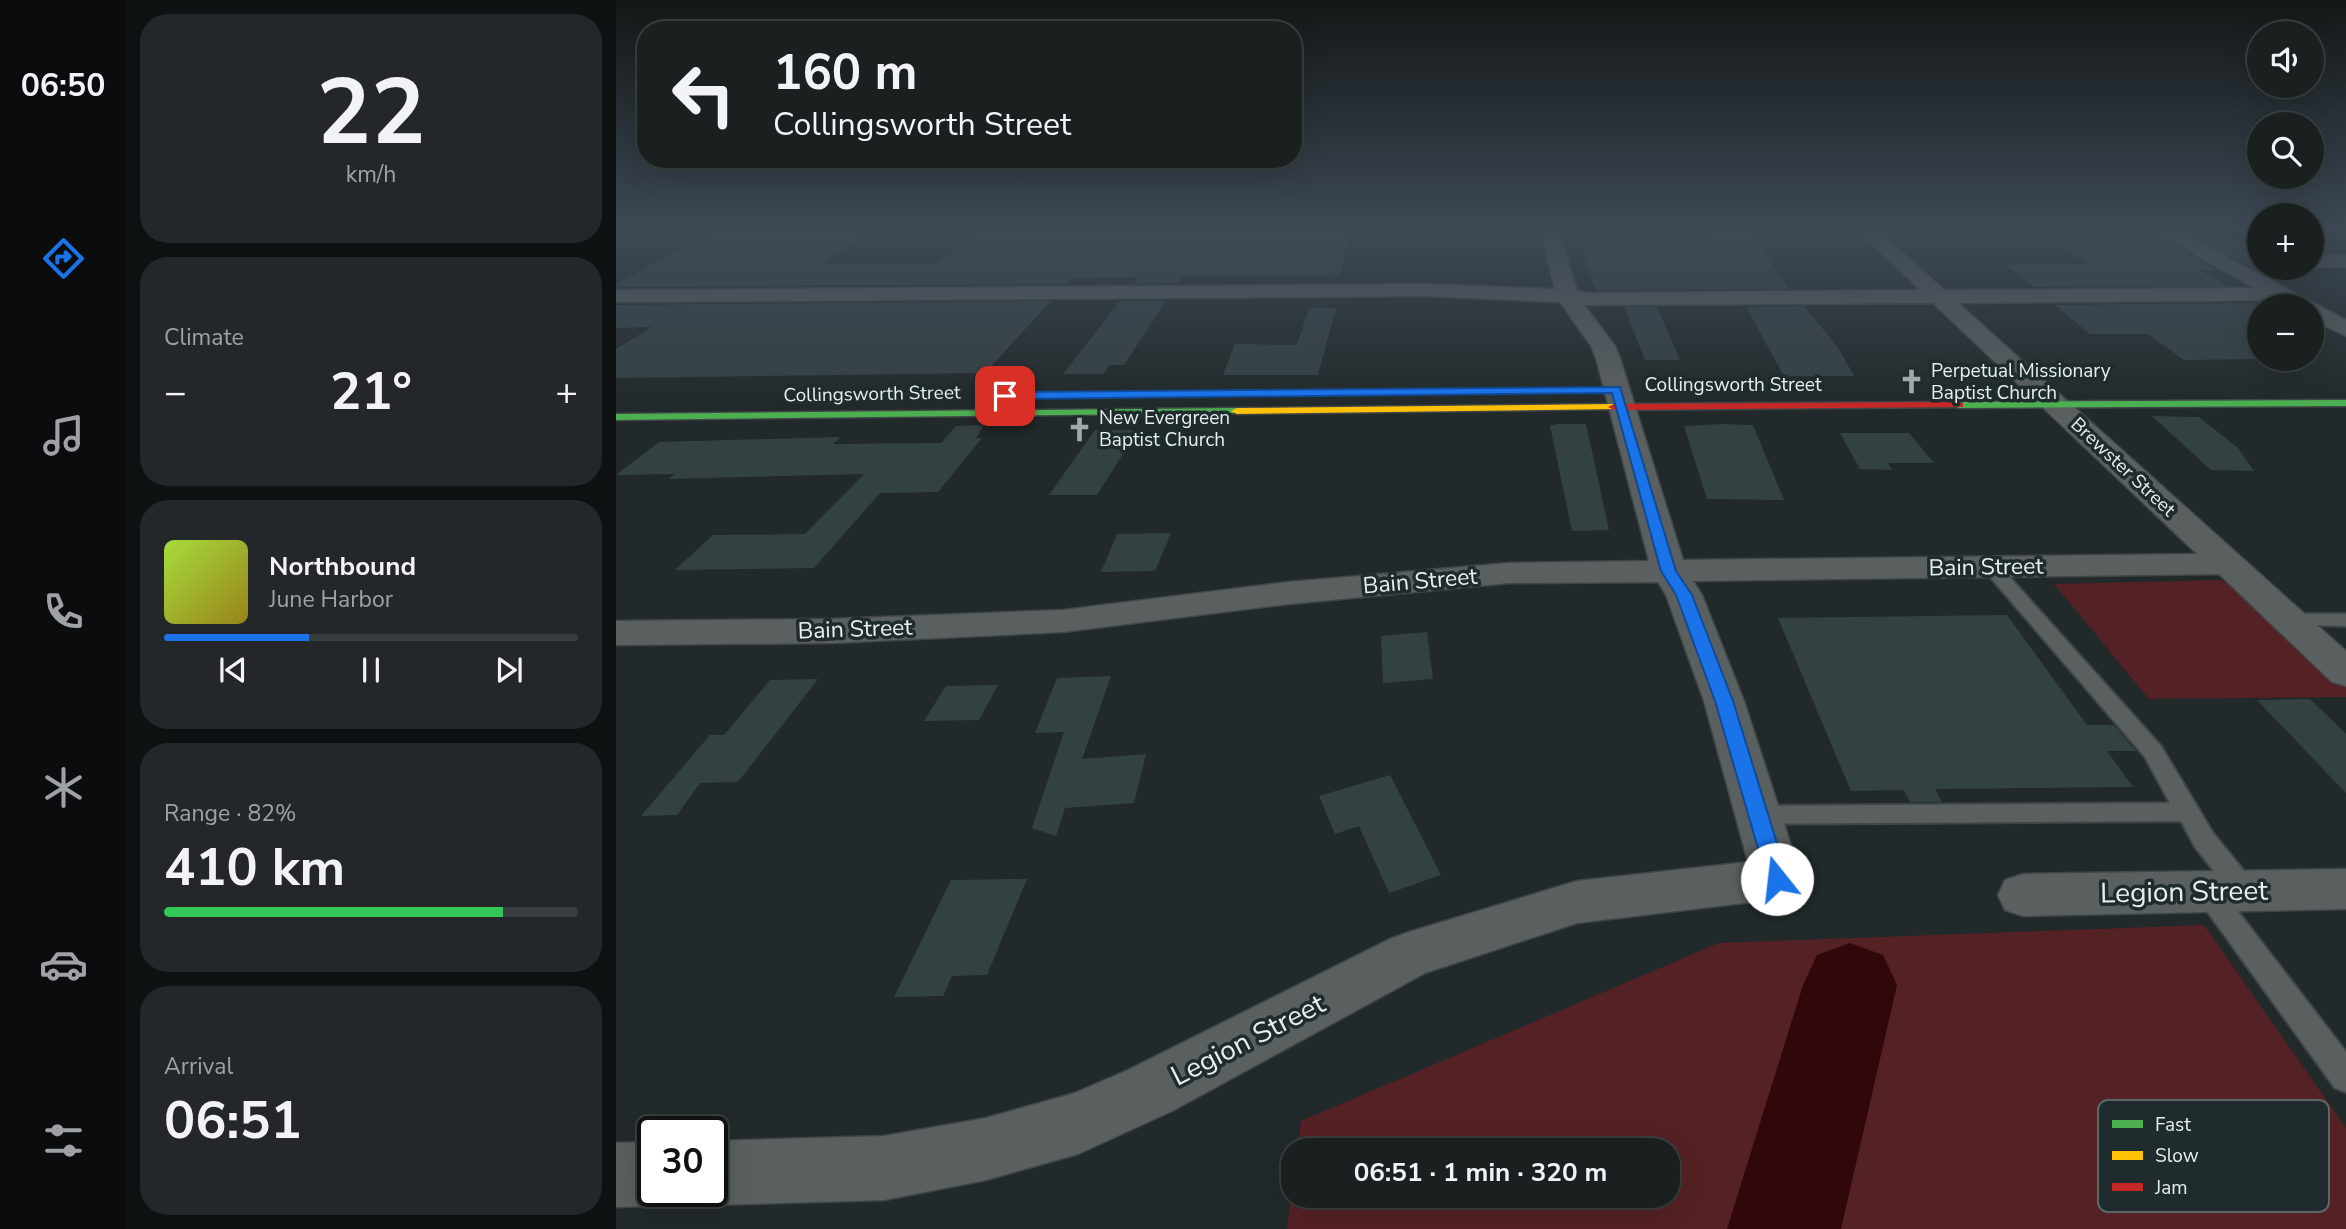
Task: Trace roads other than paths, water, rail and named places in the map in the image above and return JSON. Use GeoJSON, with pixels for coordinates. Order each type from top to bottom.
{"type":"FeatureCollection","features":[{"type":"Feature","properties":{"kind":"main road","name":"Collingsworth Street"},"geometry":{"type":"LineString","coordinates":[[2010,387],[2053,393]]}},
{"type":"Feature","properties":{"kind":"main road","name":"Collingsworth Street"},"geometry":{"type":"LineString","coordinates":[[616,418],[1617,394],[2053,393],[2346,403]]}},
{"type":"Feature","properties":{"kind":"street"},"geometry":{"type":"LineString","coordinates":[[1566,289],[1568,298],[1603,346],[1669,571],[1684,595],[1724,701],[1758,815]]}},
{"type":"Feature","properties":{"kind":"street","name":"Brewster Street"},"geometry":{"type":"LineString","coordinates":[[1930,289],[2053,393],[2226,564],[2346,673]]}},
{"type":"Feature","properties":{"kind":"street"},"geometry":{"type":"LineString","coordinates":[[2271,289],[2280,294]]}},
{"type":"Feature","properties":{"kind":"street"},"geometry":{"type":"LineString","coordinates":[[616,296],[1426,290],[1546,294],[1568,298],[2247,294]]}},
{"type":"Feature","properties":{"kind":"street"},"geometry":{"type":"LineString","coordinates":[[2324,316],[2342,324]]}},
{"type":"Feature","properties":{"kind":"street","name":"Bain Street"},"geometry":{"type":"LineString","coordinates":[[616,633],[831,631],[1063,621],[1289,593],[1485,575],[1580,570],[2226,564]]}},
{"type":"Feature","properties":{"kind":"street","name":"Legion Street"},"geometry":{"type":"LineString","coordinates":[[728,1173],[884,1168],[986,1149],[1078,1123],[1151,1090],[1409,955],[1577,902],[1777,879],[1758,815]]}},
{"type":"Feature","properties":{"kind":"street","name":"Legion Street"},"geometry":{"type":"LineString","coordinates":[[2023,895],[2346,889]]}},
{"type":"Feature","properties":{"kind":"street"},"geometry":{"type":"LineString","coordinates":[[616,1175],[637,1174]]}},
{"type":"Feature","properties":{"kind":"lane"},"geometry":{"type":"LineString","coordinates":[[1991,567],[2154,752],[2204,840],[2226,891],[2346,1076]]}},
{"type":"Feature","properties":{"kind":"lane"},"geometry":{"type":"LineString","coordinates":[[2286,620],[2346,620]]}},
{"type":"Feature","properties":{"kind":"lane"},"geometry":{"type":"LineString","coordinates":[[1758,815],[2188,812]]}},
{"type":"Feature","properties":{"kind":"waterway"},"geometry":{"type":"LineString","coordinates":[[1784,1229],[1850,985]]}},
{"type":"Feature","properties":{"kind":"place","name":"Perpetual Missionary Baptist Church"},"geometry":{"type":"Point","coordinates":[1911,382]}},
{"type":"Feature","properties":{"kind":"place","name":"New Evergreen Baptist Church"},"geometry":{"type":"Point","coordinates":[1079,429]}}]}
